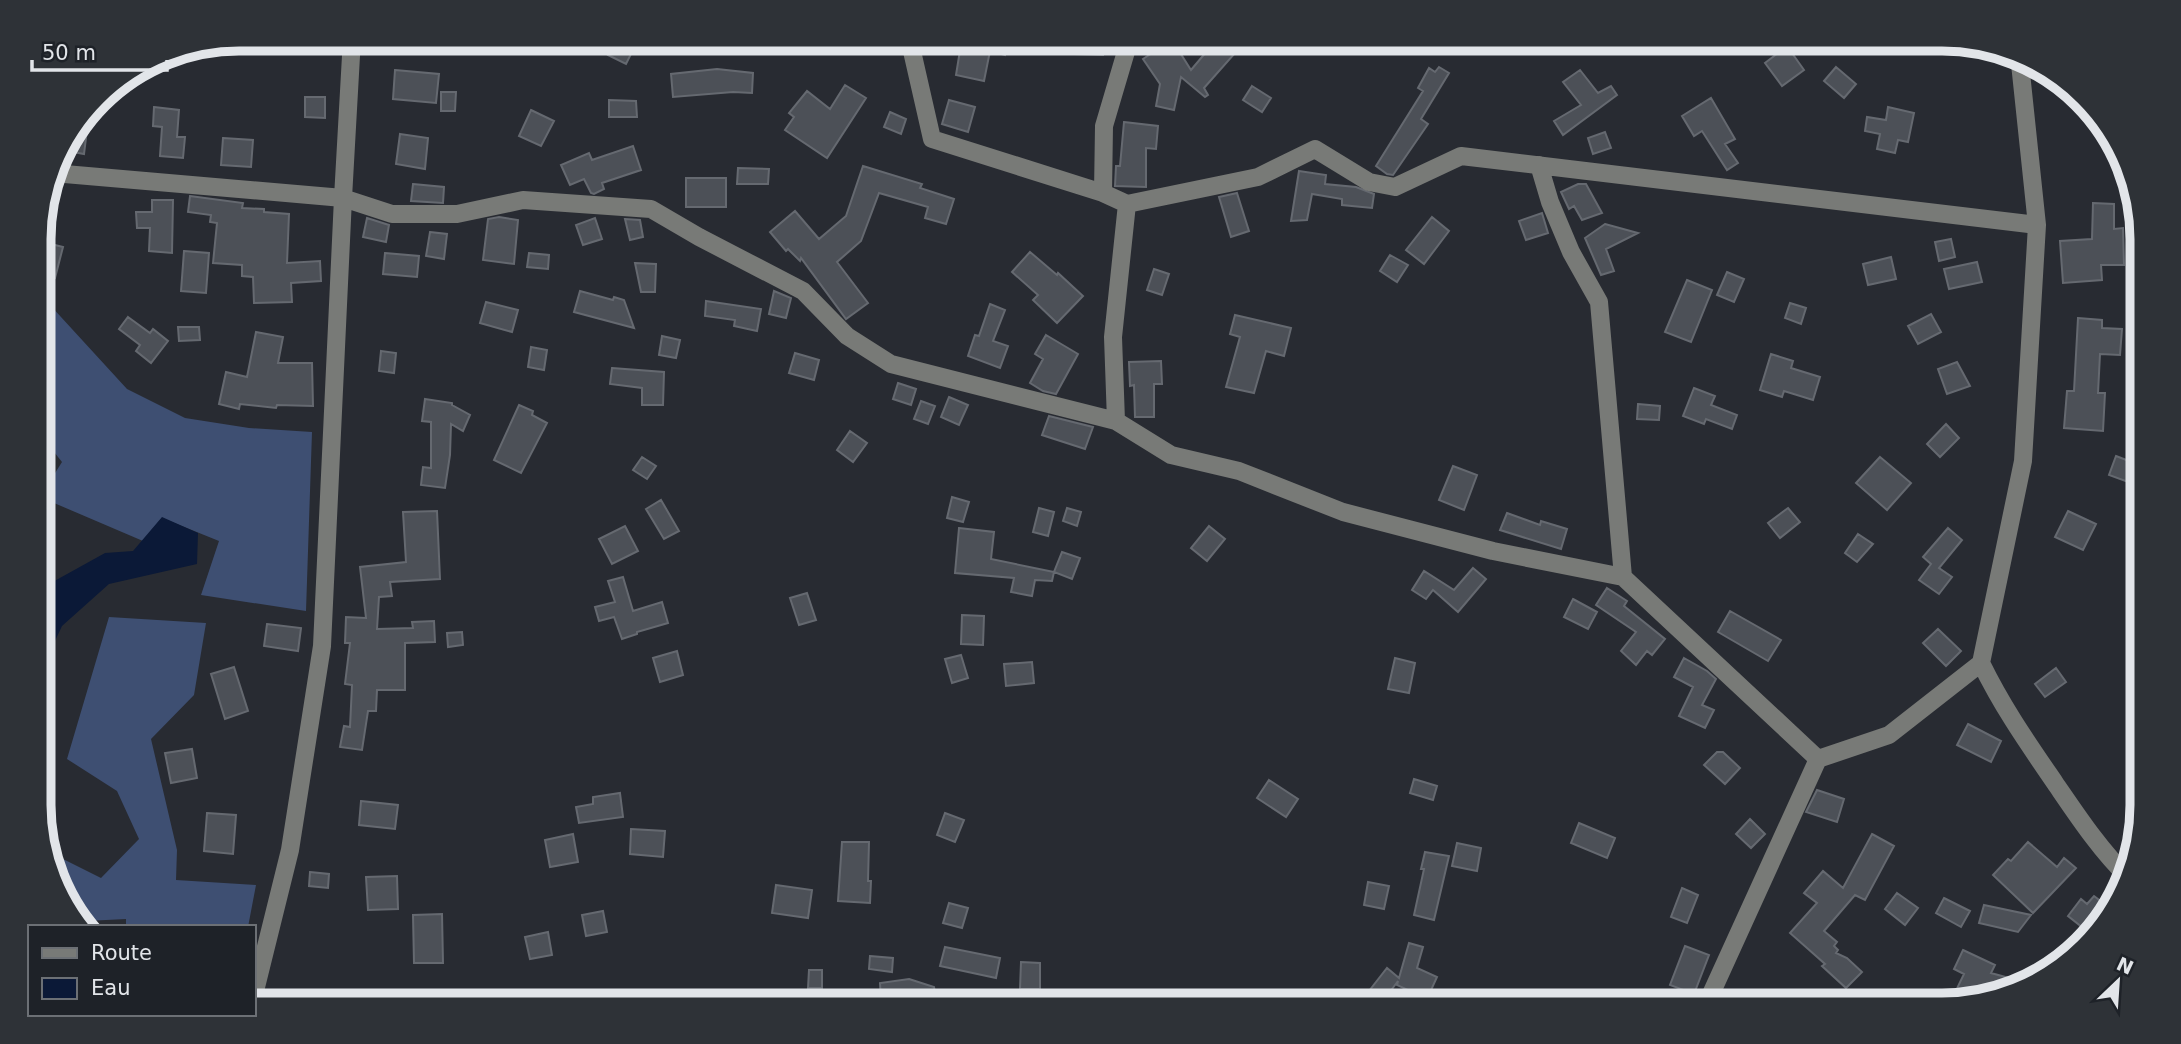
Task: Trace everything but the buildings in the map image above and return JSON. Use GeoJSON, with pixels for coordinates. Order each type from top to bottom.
{"type":"FeatureCollection","features":[{"type":"Feature","properties":{"kind":"street"},"geometry":{"type":"LineString","coordinates":[[256,987],[290,850],[322,646],[351,51]]}},
{"type":"Feature","properties":{"kind":"street"},"geometry":{"type":"LineString","coordinates":[[912,51],[932,139],[1103,193],[1127,204],[1258,177],[1315,149],[1369,182],[1395,187],[1461,156],[2037,225]]}},
{"type":"Feature","properties":{"kind":"street"},"geometry":{"type":"LineString","coordinates":[[1103,193],[1104,126],[1126,51]]}},
{"type":"Feature","properties":{"kind":"street"},"geometry":{"type":"LineString","coordinates":[[2021,69],[2037,225],[2023,461],[1981,663],[2001,704],[2071,806],[2119,868]]}},
{"type":"Feature","properties":{"kind":"street"},"geometry":{"type":"LineString","coordinates":[[1539,165],[1550,202],[1571,252],[1600,302],[1622,577]]}},
{"type":"Feature","properties":{"kind":"street"},"geometry":{"type":"LineString","coordinates":[[63,174],[343,198],[392,214],[457,214],[523,200],[651,209],[803,291],[847,336],[891,364],[1116,421],[1171,456],[1239,471],[1343,512],[1493,551],[1622,577],[1818,760]]}},
{"type":"Feature","properties":{"kind":"street"},"geometry":{"type":"LineString","coordinates":[[1116,421],[1113,337],[1127,204]]}},
{"type":"Feature","properties":{"kind":"street"},"geometry":{"type":"LineString","coordinates":[[1711,993],[1818,760],[1889,735],[1981,663]]}},
{"type":"Feature","properties":{"kind":"shaded area"},"geometry":{"type":"Polygon","coordinates":[[[51,306],[127,389],[185,418],[249,428],[312,432],[306,611],[201,595],[219,541],[162,518],[143,541],[51,502],[51,480],[62,462],[51,448],[51,306]]]}},
{"type":"Feature","properties":{"kind":"shaded area"},"geometry":{"type":"Polygon","coordinates":[[[109,617],[206,623],[194,695],[151,739],[177,850],[176,880],[256,885],[248,925],[126,925],[126,919],[91,921],[81,902],[76,899],[58,856],[101,878],[139,839],[117,791],[67,759],[109,617]]]}},
{"type":"Feature","properties":{"kind":"water"},"geometry":{"type":"Polygon","coordinates":[[[162,517],[198,533],[197,564],[109,584],[62,626],[51,650],[51,583],[105,553],[133,551],[162,517]]]}}]}
